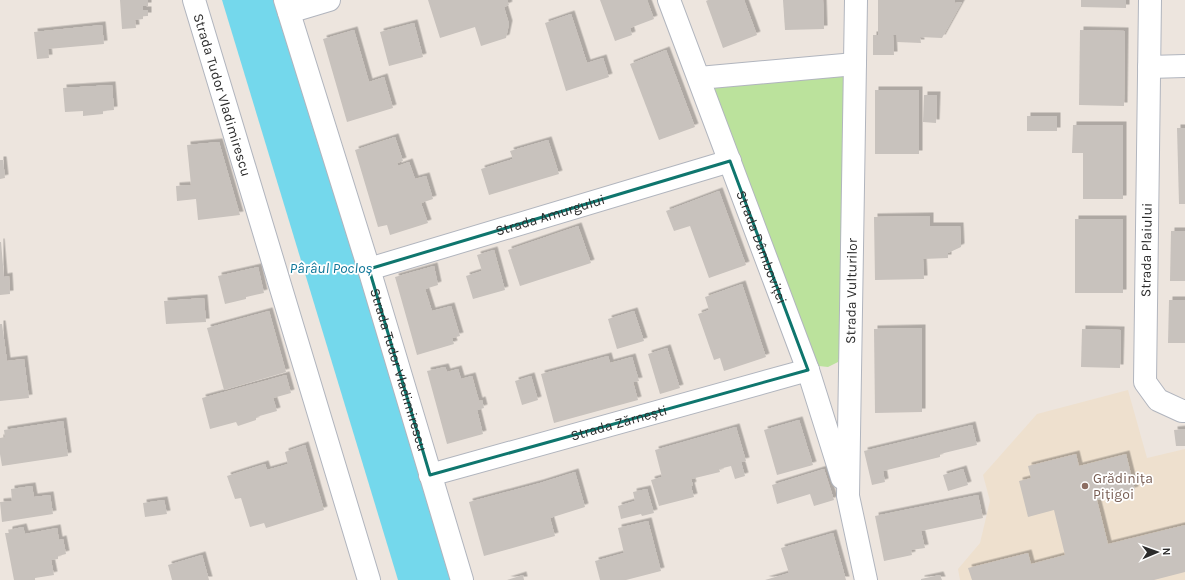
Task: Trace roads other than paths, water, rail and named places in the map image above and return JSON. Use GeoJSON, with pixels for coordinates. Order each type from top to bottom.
{"type":"FeatureCollection","features":[{"type":"Feature","properties":{"kind":"street","name":"Strada Tudor Vladimirescu"},"geometry":{"type":"LineString","coordinates":[[194,0],[369,580]]}},
{"type":"Feature","properties":{"kind":"street"},"geometry":{"type":"LineString","coordinates":[[287,6],[329,0]]}},
{"type":"Feature","properties":{"kind":"street","name":"Strada Dâmboviței"},"geometry":{"type":"LineString","coordinates":[[669,0],[808,370],[848,496]]}},
{"type":"Feature","properties":{"kind":"street","name":"Strada Vulturilor"},"geometry":{"type":"LineString","coordinates":[[856,0],[848,496],[866,580]]}},
{"type":"Feature","properties":{"kind":"street","name":"Strada Plaiului"},"geometry":{"type":"LineString","coordinates":[[1150,0],[1145,382],[1158,400],[1185,411]]}},
{"type":"Feature","properties":{"kind":"street","name":"Strada Tudor Vladimirescu"},"geometry":{"type":"LineString","coordinates":[[287,6],[370,269],[462,580]]}},
{"type":"Feature","properties":{"kind":"street"},"geometry":{"type":"LineString","coordinates":[[699,78],[856,64]]}},
{"type":"Feature","properties":{"kind":"street"},"geometry":{"type":"LineString","coordinates":[[1149,67],[1185,66]]}},
{"type":"Feature","properties":{"kind":"street","name":"Strada Amurgului"},"geometry":{"type":"LineString","coordinates":[[370,269],[730,161]]}},
{"type":"Feature","properties":{"kind":"street","name":"Strada Zărnești"},"geometry":{"type":"LineString","coordinates":[[430,475],[808,370]]}},
{"type":"Feature","properties":{"kind":"water","name":"Pârâul Pocloș"},"geometry":{"type":"Polygon","coordinates":[[[222,0],[277,0],[452,580],[398,580],[222,0]]]}},
{"type":"Feature","properties":{"kind":"place","name":"Grădinița Pițigoi"},"geometry":{"type":"Point","coordinates":[1085,486]}}]}
